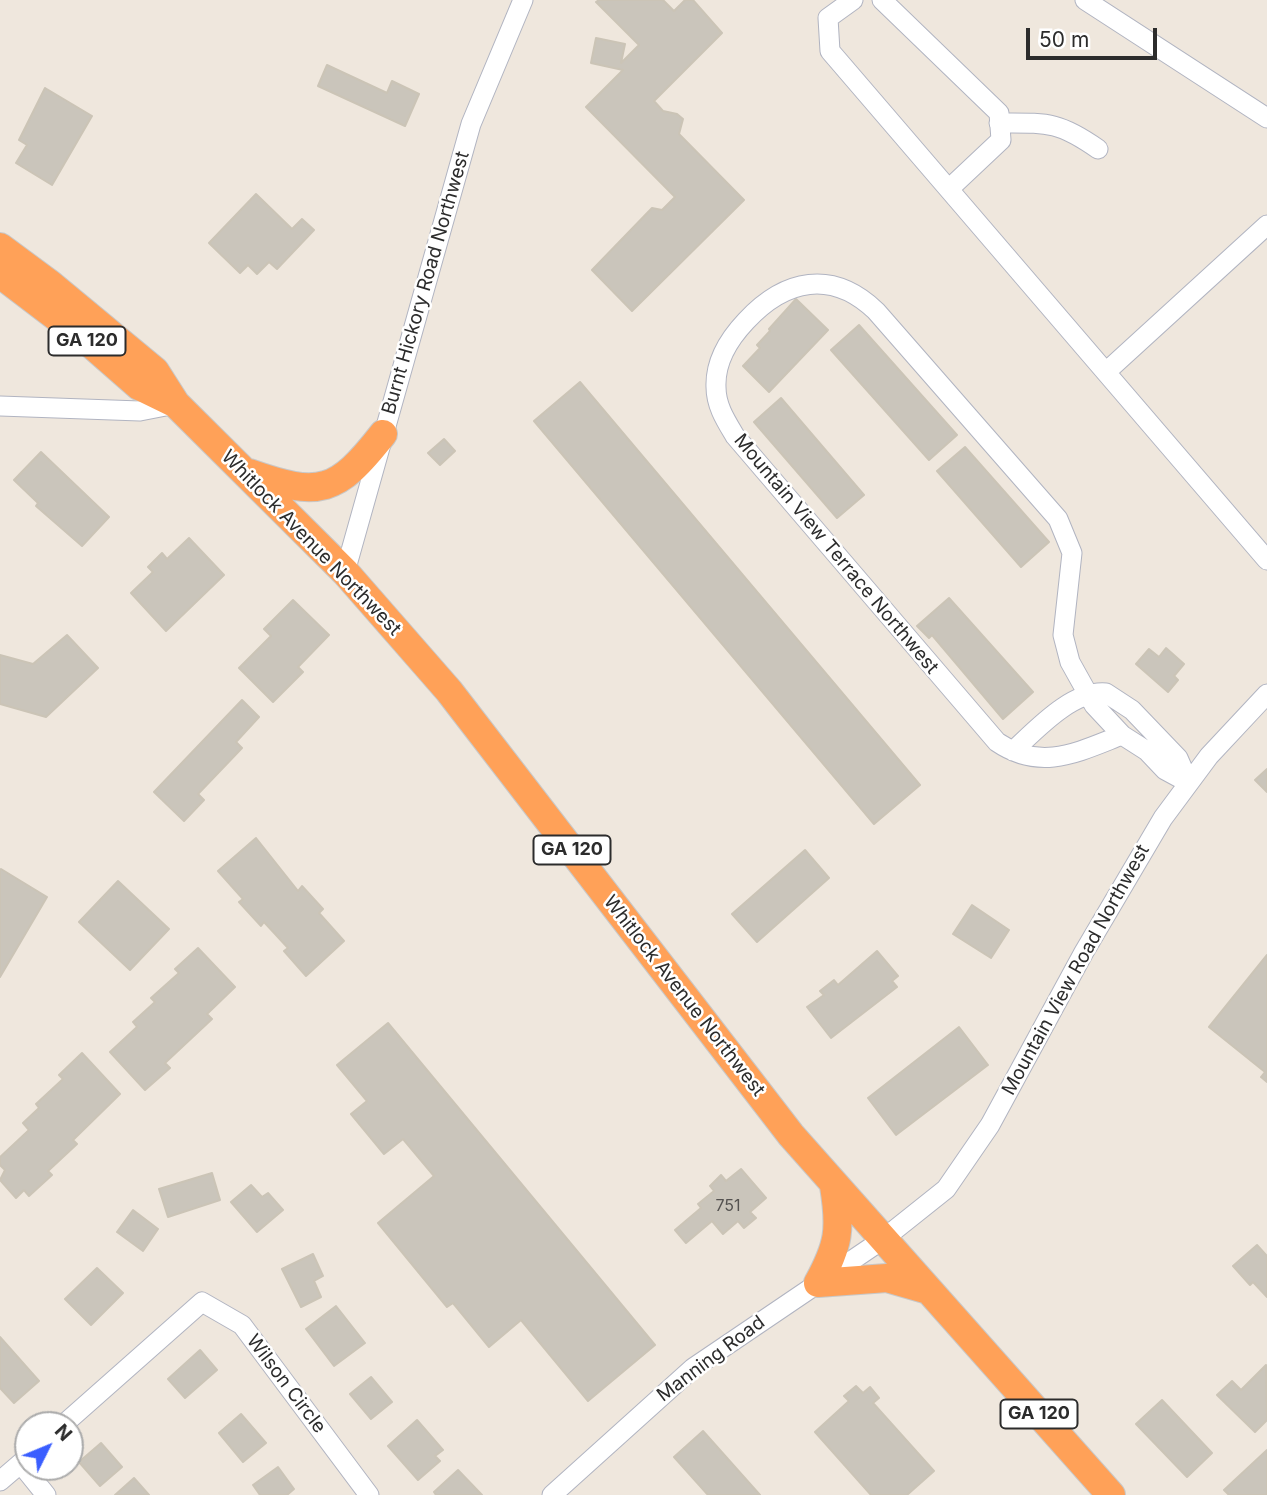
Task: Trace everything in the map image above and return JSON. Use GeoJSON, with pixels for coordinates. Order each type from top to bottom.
{"type":"FeatureCollection","features":[{"type":"Feature","properties":{"kind":"highway","name":"Whitlock Avenue Northwest"},"geometry":{"type":"LineString","coordinates":[[0,247],[155,370],[176,404],[345,572],[484,735],[684,997],[834,1186],[1111,1495]]}},
{"type":"Feature","properties":{"kind":"highway","name":"Whitlock Avenue Northwest"},"geometry":{"type":"LineString","coordinates":[[0,274],[139,386],[176,404]]}},
{"type":"Feature","properties":{"kind":"highway"},"geometry":{"type":"LineString","coordinates":[[243,471],[304,489],[333,484],[355,470],[383,435]]}},
{"type":"Feature","properties":{"kind":"highway"},"geometry":{"type":"LineString","coordinates":[[818,1283],[835,1252],[839,1231],[834,1186]]}},
{"type":"Feature","properties":{"kind":"highway"},"geometry":{"type":"LineString","coordinates":[[818,1283],[887,1278],[925,1289]]}},
{"type":"Feature","properties":{"kind":"street","name":"Burnt Hickory Road Northwest"},"geometry":{"type":"LineString","coordinates":[[345,572],[471,124],[523,0]]}},
{"type":"Feature","properties":{"kind":"street"},"geometry":{"type":"LineString","coordinates":[[853,0],[828,18],[830,51],[1267,560]]}},
{"type":"Feature","properties":{"kind":"street"},"geometry":{"type":"LineString","coordinates":[[882,0],[999,113],[1001,140],[950,188]]}},
{"type":"Feature","properties":{"kind":"street"},"geometry":{"type":"LineString","coordinates":[[1085,0],[1267,118]]}},
{"type":"Feature","properties":{"kind":"street"},"geometry":{"type":"LineString","coordinates":[[999,123],[1040,123],[1069,128],[1098,149]]}},
{"type":"Feature","properties":{"kind":"street"},"geometry":{"type":"LineString","coordinates":[[1106,372],[1267,225]]}},
{"type":"Feature","properties":{"kind":"street","name":"Mountain View Terrace Northwest"},"geometry":{"type":"LineString","coordinates":[[1122,735],[1057,759],[1032,758],[1013,751],[985,730],[727,424],[717,401],[719,363],[740,327],[769,298],[794,286],[807,284],[839,288],[864,300],[1058,519],[1069,542],[1073,567],[1063,643],[1070,662],[1090,696],[1122,735],[1147,751],[1166,770],[1189,783]]}},
{"type":"Feature","properties":{"kind":"street"},"geometry":{"type":"LineString","coordinates":[[0,406],[140,411],[176,404]]}},
{"type":"Feature","properties":{"kind":"street"},"geometry":{"type":"LineString","coordinates":[[1013,751],[1054,713],[1090,696],[1106,693],[1132,710],[1178,758],[1189,783]]}},
{"type":"Feature","properties":{"kind":"street","name":"Mountain View Road Northwest"},"geometry":{"type":"LineString","coordinates":[[882,1240],[932,1203],[970,1157],[1135,863],[1189,783],[1226,736],[1267,694]]}},
{"type":"Feature","properties":{"kind":"street","name":"Manning Road"},"geometry":{"type":"LineString","coordinates":[[552,1495],[693,1368],[882,1240]]}},
{"type":"Feature","properties":{"kind":"street","name":"Wilson Circle"},"geometry":{"type":"LineString","coordinates":[[79,1411],[202,1302],[242,1325],[369,1495]]}},
{"type":"Feature","properties":{"kind":"street"},"geometry":{"type":"LineString","coordinates":[[0,1481],[14,1469]]}},
{"type":"Feature","properties":{"kind":"building"},"geometry":{"type":"Polygon","coordinates":[[[663,0],[674,11],[685,0],[693,0],[722,33],[654,101],[663,111],[677,114],[683,119],[679,134],[744,200],[632,311],[592,270],[652,208],[662,210],[675,197],[586,107],[623,70],[591,63],[596,38],[625,44],[621,63],[639,45],[596,2],[663,0]]]}},
{"type":"Feature","properties":{"kind":"building"},"geometry":{"type":"Polygon","coordinates":[[[327,65],[387,93],[392,81],[419,94],[405,126],[318,86],[327,65]]]}},
{"type":"Feature","properties":{"kind":"building"},"geometry":{"type":"Polygon","coordinates":[[[45,88],[92,116],[52,185],[16,163],[27,145],[19,140],[45,88]]]}},
{"type":"Feature","properties":{"kind":"building"},"geometry":{"type":"Polygon","coordinates":[[[256,194],[292,229],[302,219],[314,230],[277,269],[269,262],[257,274],[248,265],[240,273],[209,243],[256,194]]]}},
{"type":"Feature","properties":{"kind":"building"},"geometry":{"type":"Polygon","coordinates":[[[796,299],[828,330],[769,392],[743,366],[760,348],[757,345],[769,329],[796,299]]]}},
{"type":"Feature","properties":{"kind":"building"},"geometry":{"type":"Polygon","coordinates":[[[859,325],[957,435],[929,460],[831,350],[859,325]]]}},
{"type":"Feature","properties":{"kind":"building"},"geometry":{"type":"Polygon","coordinates":[[[580,382],[920,785],[874,824],[534,421],[580,382]]]}},
{"type":"Feature","properties":{"kind":"building"},"geometry":{"type":"Polygon","coordinates":[[[781,398],[864,495],[837,518],[754,422],[781,398]]]}},
{"type":"Feature","properties":{"kind":"building"},"geometry":{"type":"Polygon","coordinates":[[[444,439],[455,451],[440,465],[428,453],[444,439]]]}},
{"type":"Feature","properties":{"kind":"building"},"geometry":{"type":"Polygon","coordinates":[[[965,447],[1049,542],[1021,567],[937,471],[965,447]]]}},
{"type":"Feature","properties":{"kind":"building"},"geometry":{"type":"Polygon","coordinates":[[[41,452],[109,517],[82,546],[36,506],[38,503],[14,480],[41,452]]]}},
{"type":"Feature","properties":{"kind":"building"},"geometry":{"type":"Polygon","coordinates":[[[189,538],[224,575],[166,631],[131,593],[153,572],[148,567],[162,553],[167,559],[189,538]]]}},
{"type":"Feature","properties":{"kind":"building"},"geometry":{"type":"Polygon","coordinates":[[[949,598],[1033,692],[1003,719],[932,635],[929,638],[917,626],[949,598]]]}},
{"type":"Feature","properties":{"kind":"building"},"geometry":{"type":"Polygon","coordinates":[[[293,600],[329,635],[298,667],[303,672],[273,702],[239,668],[271,636],[264,629],[293,600]]]}},
{"type":"Feature","properties":{"kind":"building"},"geometry":{"type":"Polygon","coordinates":[[[67,635],[98,668],[46,717],[0,704],[0,655],[33,664],[67,635]]]}},
{"type":"Feature","properties":{"kind":"building"},"geometry":{"type":"Polygon","coordinates":[[[1166,648],[1184,664],[1174,676],[1178,680],[1168,692],[1136,664],[1149,649],[1159,657],[1166,648]]]}},
{"type":"Feature","properties":{"kind":"building"},"geometry":{"type":"Polygon","coordinates":[[[242,700],[259,717],[236,742],[242,748],[198,794],[204,800],[184,821],[154,792],[242,700]]]}},
{"type":"Feature","properties":{"kind":"building"},"geometry":{"type":"Polygon","coordinates":[[[1267,769],[1267,792],[1255,780],[1267,769]]]}},
{"type":"Feature","properties":{"kind":"building"},"geometry":{"type":"Polygon","coordinates":[[[256,838],[298,891],[302,886],[323,909],[319,913],[344,941],[306,976],[284,951],[288,948],[264,922],[261,926],[239,902],[243,899],[218,871],[256,838]]]}},
{"type":"Feature","properties":{"kind":"building"},"geometry":{"type":"Polygon","coordinates":[[[805,850],[829,878],[757,942],[732,914],[805,850]]]}},
{"type":"Feature","properties":{"kind":"building"},"geometry":{"type":"Polygon","coordinates":[[[0,870],[47,897],[0,977],[0,870]]]}},
{"type":"Feature","properties":{"kind":"building"},"geometry":{"type":"Polygon","coordinates":[[[118,881],[169,929],[130,970],[79,922],[118,881]]]}},
{"type":"Feature","properties":{"kind":"building"},"geometry":{"type":"Polygon","coordinates":[[[972,905],[1009,930],[991,958],[953,934],[972,905]]]}},
{"type":"Feature","properties":{"kind":"building"},"geometry":{"type":"Polygon","coordinates":[[[198,948],[235,987],[207,1014],[212,1019],[165,1063],[170,1068],[145,1090],[110,1052],[137,1027],[133,1022],[155,1002],[151,998],[179,973],[175,969],[198,948]]]}},
{"type":"Feature","properties":{"kind":"building"},"geometry":{"type":"Polygon","coordinates":[[[877,951],[898,976],[892,981],[897,987],[831,1038],[807,1007],[824,995],[820,991],[834,980],[838,985],[877,951]]]}},
{"type":"Feature","properties":{"kind":"building"},"geometry":{"type":"Polygon","coordinates":[[[1267,955],[1267,1082],[1261,1077],[1265,1072],[1209,1027],[1267,955]]]}},
{"type":"Feature","properties":{"kind":"building"},"geometry":{"type":"Polygon","coordinates":[[[388,1023],[655,1345],[588,1401],[521,1320],[489,1347],[453,1303],[447,1307],[378,1223],[434,1176],[403,1139],[384,1154],[351,1114],[367,1101],[337,1065],[388,1023]]]}},
{"type":"Feature","properties":{"kind":"building"},"geometry":{"type":"Polygon","coordinates":[[[959,1027],[988,1065],[896,1135],[868,1098],[959,1027]]]}},
{"type":"Feature","properties":{"kind":"building"},"geometry":{"type":"Polygon","coordinates":[[[82,1053],[120,1094],[73,1140],[77,1144],[48,1171],[52,1175],[29,1196],[24,1190],[16,1198],[0,1180],[5,1170],[0,1165],[0,1157],[29,1130],[23,1123],[39,1108],[36,1104],[63,1079],[59,1075],[82,1053]]]}},
{"type":"Feature","properties":{"kind":"building"},"geometry":{"type":"Polygon","coordinates":[[[741,1169],[766,1198],[750,1212],[756,1218],[744,1228],[738,1221],[723,1234],[712,1221],[686,1243],[675,1230],[701,1208],[698,1204],[714,1191],[710,1186],[721,1175],[726,1181],[741,1169]]]}},
{"type":"Feature","properties":{"kind":"building"},"geometry":{"type":"Polygon","coordinates":[[[212,1173],[220,1200],[168,1217],[159,1189],[212,1173]]]}},
{"type":"Feature","properties":{"kind":"building"},"geometry":{"type":"Polygon","coordinates":[[[251,1185],[262,1197],[268,1193],[283,1210],[257,1232],[231,1202],[251,1185]]]}},
{"type":"Feature","properties":{"kind":"building"},"geometry":{"type":"Polygon","coordinates":[[[133,1210],[158,1229],[143,1251],[117,1232],[133,1210]]]}},
{"type":"Feature","properties":{"kind":"building"},"geometry":{"type":"Polygon","coordinates":[[[1257,1245],[1267,1256],[1267,1297],[1253,1282],[1250,1285],[1233,1266],[1257,1245]]]}},
{"type":"Feature","properties":{"kind":"building"},"geometry":{"type":"Polygon","coordinates":[[[313,1254],[323,1276],[314,1281],[321,1297],[301,1307],[282,1269],[313,1254]]]}},
{"type":"Feature","properties":{"kind":"building"},"geometry":{"type":"Polygon","coordinates":[[[97,1268],[123,1293],[91,1325],[65,1299],[97,1268]]]}},
{"type":"Feature","properties":{"kind":"building"},"geometry":{"type":"Polygon","coordinates":[[[336,1306],[365,1343],[334,1366],[306,1329],[336,1306]]]}},
{"type":"Feature","properties":{"kind":"building"},"geometry":{"type":"Polygon","coordinates":[[[0,1337],[39,1381],[14,1403],[0,1388],[0,1337]]]}},
{"type":"Feature","properties":{"kind":"building"},"geometry":{"type":"Polygon","coordinates":[[[200,1350],[217,1370],[185,1398],[168,1379],[200,1350]]]}},
{"type":"Feature","properties":{"kind":"building"},"geometry":{"type":"Polygon","coordinates":[[[1266,1365],[1267,1420],[1255,1432],[1217,1395],[1232,1381],[1241,1390],[1266,1365]]]}},
{"type":"Feature","properties":{"kind":"building"},"geometry":{"type":"Polygon","coordinates":[[[371,1377],[392,1402],[371,1419],[350,1394],[371,1377]]]}},
{"type":"Feature","properties":{"kind":"building"},"geometry":{"type":"Polygon","coordinates":[[[856,1386],[863,1393],[870,1387],[879,1398],[873,1403],[934,1471],[907,1495],[871,1495],[815,1432],[849,1401],[844,1396],[856,1386]]]}},
{"type":"Feature","properties":{"kind":"building"},"geometry":{"type":"Polygon","coordinates":[[[1162,1400],[1212,1453],[1187,1477],[1136,1424],[1162,1400]]]}},
{"type":"Feature","properties":{"kind":"building"},"geometry":{"type":"Polygon","coordinates":[[[241,1414],[266,1443],[243,1462],[219,1433],[241,1414]]]}},
{"type":"Feature","properties":{"kind":"building"},"geometry":{"type":"Polygon","coordinates":[[[417,1420],[443,1450],[435,1456],[440,1461],[418,1480],[388,1446],[417,1420]]]}},
{"type":"Feature","properties":{"kind":"building"},"geometry":{"type":"Polygon","coordinates":[[[703,1431],[760,1495],[708,1495],[674,1457],[703,1431]]]}},
{"type":"Feature","properties":{"kind":"building"},"geometry":{"type":"Polygon","coordinates":[[[101,1443],[122,1467],[100,1486],[84,1468],[84,1458],[101,1443]]]}},
{"type":"Feature","properties":{"kind":"building"},"geometry":{"type":"Polygon","coordinates":[[[1267,1450],[1267,1495],[1229,1495],[1224,1490],[1267,1450]]]}},
{"type":"Feature","properties":{"kind":"building"},"geometry":{"type":"Polygon","coordinates":[[[278,1467],[294,1489],[287,1495],[260,1495],[253,1485],[278,1467]]]}},
{"type":"Feature","properties":{"kind":"building"},"geometry":{"type":"Polygon","coordinates":[[[458,1470],[482,1495],[436,1495],[434,1492],[458,1470]]]}},
{"type":"Feature","properties":{"kind":"building"},"geometry":{"type":"Polygon","coordinates":[[[134,1478],[149,1495],[115,1495],[134,1478]]]}}]}
